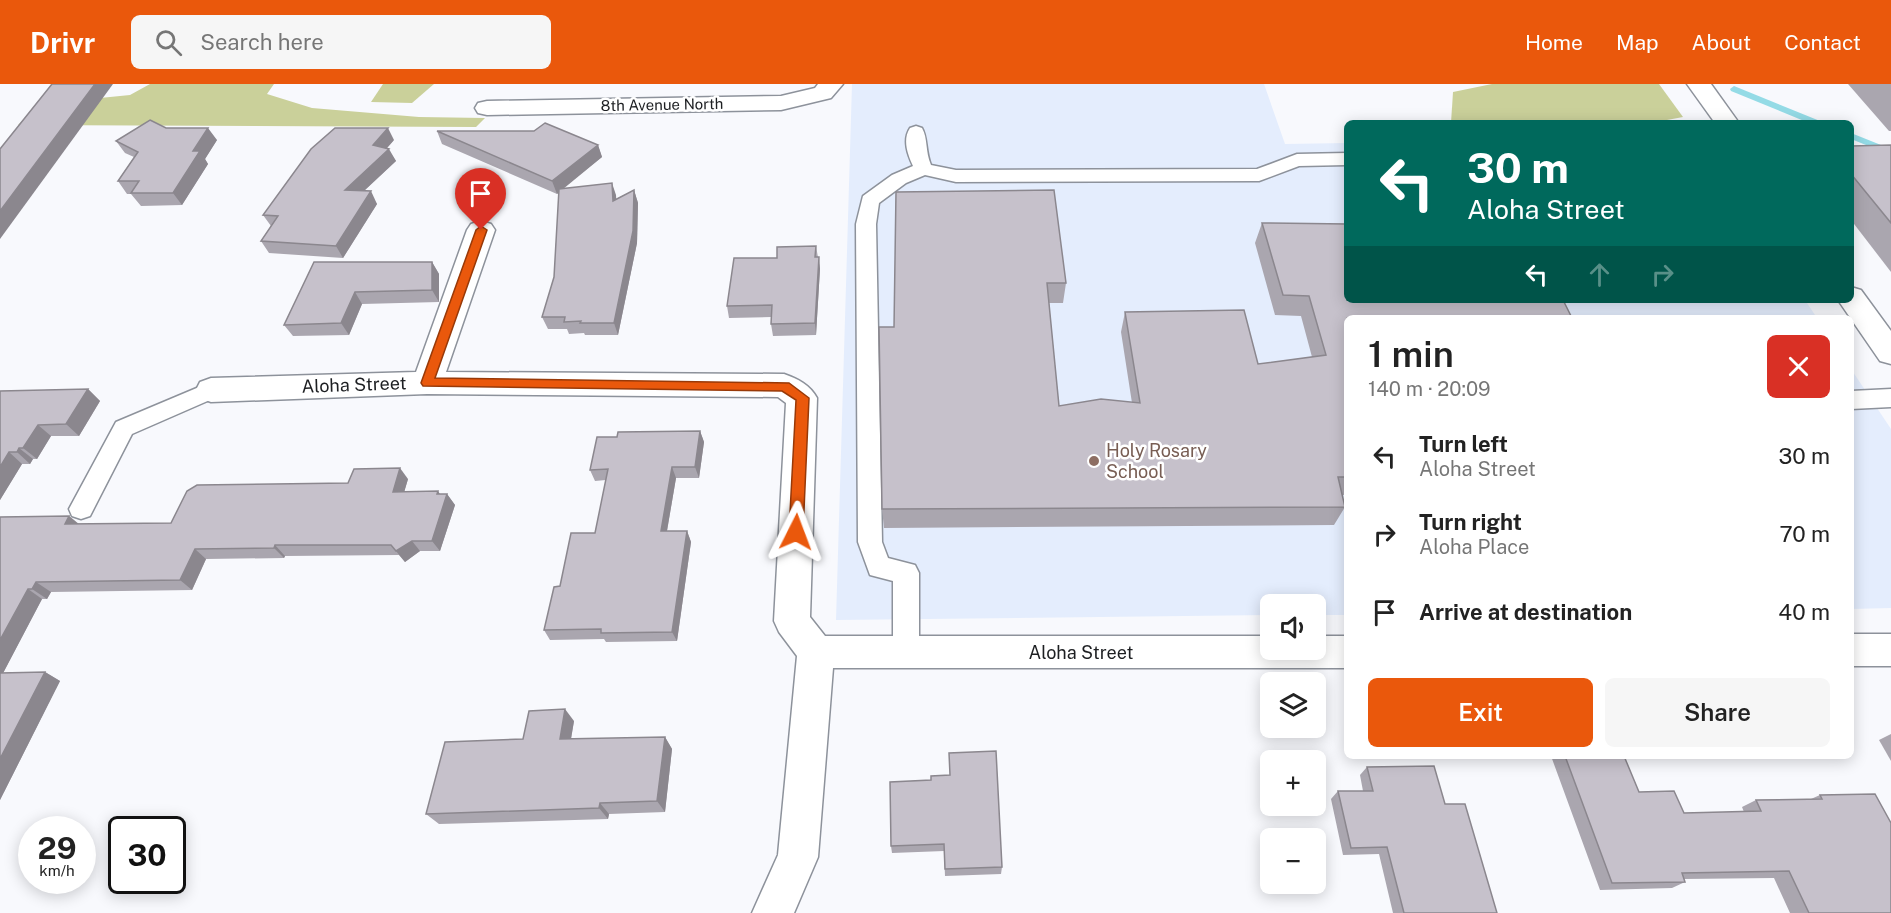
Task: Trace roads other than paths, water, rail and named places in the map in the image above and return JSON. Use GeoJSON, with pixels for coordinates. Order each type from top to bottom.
{"type":"FeatureCollection","features":[{"type":"Feature","properties":{"kind":"street","name":"8th Avenue North"},"geometry":{"type":"LineString","coordinates":[[487,108],[781,103],[823,93],[831,84]]}},
{"type":"Feature","properties":{"kind":"street"},"geometry":{"type":"LineString","coordinates":[[1699,84],[1724,120]]}},
{"type":"Feature","properties":{"kind":"street"},"geometry":{"type":"LineString","coordinates":[[427,383],[481,230]]}},
{"type":"Feature","properties":{"kind":"street"},"geometry":{"type":"LineString","coordinates":[[1854,301],[1891,353]]}},
{"type":"Feature","properties":{"kind":"street","name":"Aloha Street"},"geometry":{"type":"LineString","coordinates":[[211,390],[427,383],[784,386],[802,398],[792,621],[816,652],[1344,652]]}},
{"type":"Feature","properties":{"kind":"street"},"geometry":{"type":"LineString","coordinates":[[1854,650],[1891,650]]}},
{"type":"Feature","properties":{"kind":"street"},"geometry":{"type":"LineString","coordinates":[[773,913],[798,857],[816,652]]}},
{"type":"Feature","properties":{"kind":"lane"},"geometry":{"type":"LineString","coordinates":[[916,132],[916,152],[924,169]]}},
{"type":"Feature","properties":{"kind":"lane"},"geometry":{"type":"LineString","coordinates":[[906,653],[906,573],[879,567],[870,542],[866,224],[870,200],[899,179],[924,169],[956,176],[1259,175],[1297,160],[1344,159]]}},
{"type":"Feature","properties":{"kind":"lane"},"geometry":{"type":"LineString","coordinates":[[81,509],[124,428],[211,390]]}},
{"type":"Feature","properties":{"kind":"lane"},"geometry":{"type":"LineString","coordinates":[[1854,400],[1891,399]]}},
{"type":"Feature","properties":{"kind":"waterway"},"geometry":{"type":"LineString","coordinates":[[1734,89],[1810,120]]}},
{"type":"Feature","properties":{"kind":"waterway"},"geometry":{"type":"LineString","coordinates":[[1854,137],[1891,152]]}},
{"type":"Feature","properties":{"kind":"place","name":"Holy Rosary School"},"geometry":{"type":"Point","coordinates":[1094,461]}}]}
